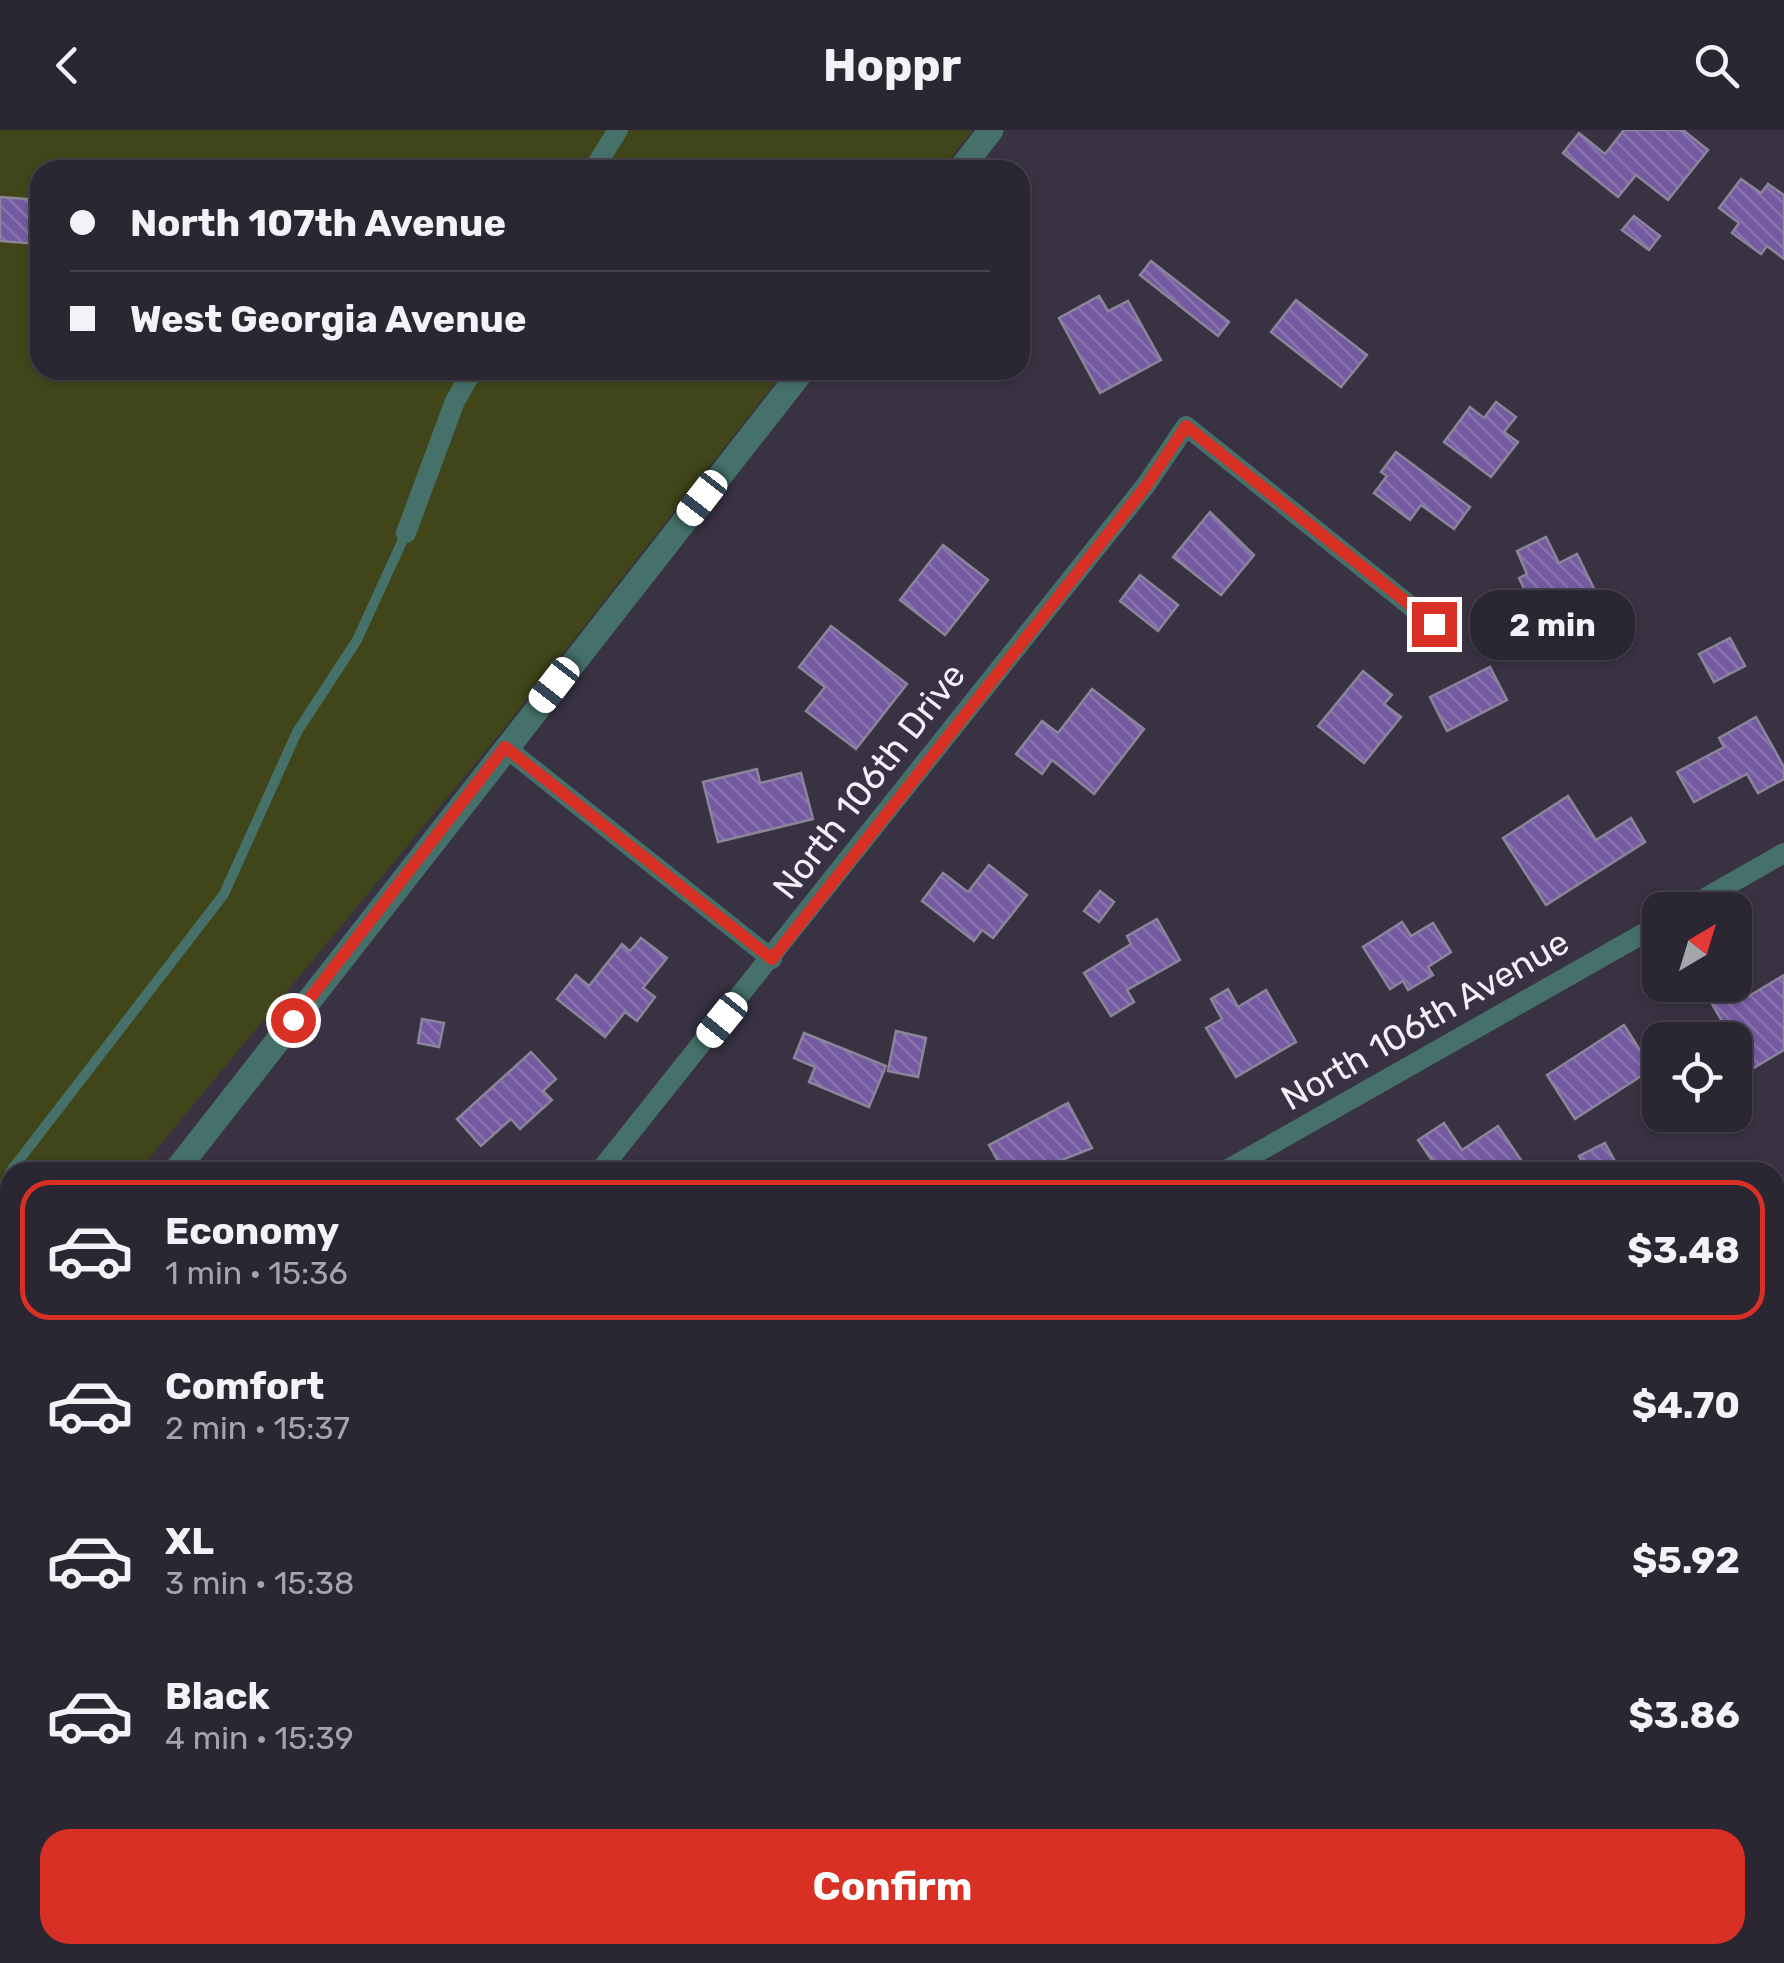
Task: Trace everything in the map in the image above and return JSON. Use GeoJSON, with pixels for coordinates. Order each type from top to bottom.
{"type":"FeatureCollection","features":[{"type":"Feature","properties":{"kind":"street"},"geometry":{"type":"LineString","coordinates":[[599,160],[618,130]]}},
{"type":"Feature","properties":{"kind":"street"},"geometry":{"type":"LineString","coordinates":[[968,160],[991,130]]}},
{"type":"Feature","properties":{"kind":"street"},"geometry":{"type":"LineString","coordinates":[[406,533],[448,418],[467,380]]}},
{"type":"Feature","properties":{"kind":"street"},"geometry":{"type":"LineString","coordinates":[[183,1162],[795,380]]}},
{"type":"Feature","properties":{"kind":"street","name":"North 106th Drive"},"geometry":{"type":"LineString","coordinates":[[607,1162],[1146,486],[1186,426],[1434,624]]}},
{"type":"Feature","properties":{"kind":"street"},"geometry":{"type":"LineString","coordinates":[[505,747],[772,959]]}},
{"type":"Feature","properties":{"kind":"street"},"geometry":{"type":"LineString","coordinates":[[1716,892],[1784,853]]}},
{"type":"Feature","properties":{"kind":"street","name":"North 106th Avenue"},"geometry":{"type":"LineString","coordinates":[[1241,1162],[1642,934]]}},
{"type":"Feature","properties":{"kind":"lane"},"geometry":{"type":"LineString","coordinates":[[18,1162],[224,894],[297,732],[358,640],[406,533]]}},
{"type":"Feature","properties":{"kind":"green space"},"geometry":{"type":"Polygon","coordinates":[[[0,130],[973,130],[949,160],[30,160],[30,380],[777,380],[502,731],[146,1162],[0,1162],[0,130]]]}},
{"type":"Feature","properties":{"kind":"building"},"geometry":{"type":"Polygon","coordinates":[[[1624,130],[1683,130],[1708,150],[1668,200],[1636,175],[1618,197],[1563,153],[1579,133],[1605,154],[1624,130]]]}},
{"type":"Feature","properties":{"kind":"building"},"geometry":{"type":"Polygon","coordinates":[[[1741,179],[1761,193],[1768,184],[1784,195],[1784,259],[1767,246],[1761,254],[1732,233],[1739,223],[1719,208],[1741,179]]]}},
{"type":"Feature","properties":{"kind":"building"},"geometry":{"type":"Polygon","coordinates":[[[0,197],[30,199],[30,243],[0,241],[0,197]]]}},
{"type":"Feature","properties":{"kind":"building"},"geometry":{"type":"Polygon","coordinates":[[[1634,216],[1660,236],[1649,250],[1622,230],[1634,216]]]}},
{"type":"Feature","properties":{"kind":"building"},"geometry":{"type":"Polygon","coordinates":[[[1151,261],[1229,322],[1218,336],[1140,275],[1151,261]]]}},
{"type":"Feature","properties":{"kind":"building"},"geometry":{"type":"Polygon","coordinates":[[[1099,296],[1108,311],[1128,301],[1161,360],[1100,393],[1059,318],[1099,296]]]}},
{"type":"Feature","properties":{"kind":"building"},"geometry":{"type":"Polygon","coordinates":[[[1296,300],[1367,355],[1341,387],[1271,332],[1296,300]]]}},
{"type":"Feature","properties":{"kind":"building"},"geometry":{"type":"Polygon","coordinates":[[[1496,402],[1516,417],[1504,432],[1518,442],[1491,477],[1444,442],[1470,407],[1484,418],[1496,402]]]}},
{"type":"Feature","properties":{"kind":"building"},"geometry":{"type":"Polygon","coordinates":[[[1396,452],[1470,507],[1454,529],[1421,505],[1410,520],[1374,493],[1387,476],[1381,472],[1396,452]]]}},
{"type":"Feature","properties":{"kind":"building"},"geometry":{"type":"Polygon","coordinates":[[[1210,512],[1254,555],[1221,595],[1173,557],[1210,512]]]}},
{"type":"Feature","properties":{"kind":"building"},"geometry":{"type":"Polygon","coordinates":[[[1546,537],[1559,563],[1577,554],[1600,601],[1543,628],[1519,578],[1527,574],[1517,551],[1546,537]]]}},
{"type":"Feature","properties":{"kind":"building"},"geometry":{"type":"Polygon","coordinates":[[[943,545],[988,580],[945,635],[900,600],[943,545]]]}},
{"type":"Feature","properties":{"kind":"building"},"geometry":{"type":"Polygon","coordinates":[[[1140,575],[1178,605],[1158,631],[1120,601],[1140,575]]]}},
{"type":"Feature","properties":{"kind":"building"},"geometry":{"type":"Polygon","coordinates":[[[831,626],[907,684],[856,749],[806,711],[825,687],[799,667],[831,626]]]}},
{"type":"Feature","properties":{"kind":"building"},"geometry":{"type":"Polygon","coordinates":[[[1730,638],[1745,666],[1714,682],[1699,654],[1730,638]]]}},
{"type":"Feature","properties":{"kind":"building"},"geometry":{"type":"Polygon","coordinates":[[[1490,667],[1507,700],[1447,731],[1430,697],[1490,667]]]}},
{"type":"Feature","properties":{"kind":"building"},"geometry":{"type":"Polygon","coordinates":[[[1363,671],[1392,695],[1384,704],[1401,717],[1364,763],[1318,726],[1363,671]]]}},
{"type":"Feature","properties":{"kind":"building"},"geometry":{"type":"Polygon","coordinates":[[[1092,689],[1144,729],[1094,794],[1052,760],[1042,774],[1016,754],[1042,721],[1058,733],[1092,689]]]}},
{"type":"Feature","properties":{"kind":"building"},"geometry":{"type":"Polygon","coordinates":[[[1756,717],[1784,767],[1784,779],[1758,793],[1747,774],[1694,802],[1677,772],[1724,747],[1719,738],[1756,717]]]}},
{"type":"Feature","properties":{"kind":"building"},"geometry":{"type":"Polygon","coordinates":[[[757,769],[760,783],[801,773],[813,819],[718,842],[703,782],[757,769]]]}},
{"type":"Feature","properties":{"kind":"building"},"geometry":{"type":"Polygon","coordinates":[[[1568,796],[1596,840],[1631,818],[1645,842],[1546,905],[1503,838],[1568,796]]]}},
{"type":"Feature","properties":{"kind":"building"},"geometry":{"type":"Polygon","coordinates":[[[989,865],[1027,895],[993,938],[982,930],[974,941],[922,901],[943,873],[968,892],[989,865]]]}},
{"type":"Feature","properties":{"kind":"building"},"geometry":{"type":"Polygon","coordinates":[[[1100,891],[1114,902],[1099,922],[1084,911],[1100,891]]]}},
{"type":"Feature","properties":{"kind":"building"},"geometry":{"type":"Polygon","coordinates":[[[1157,919],[1180,960],[1127,990],[1134,1002],[1111,1016],[1084,973],[1131,944],[1127,936],[1157,919]]]}},
{"type":"Feature","properties":{"kind":"building"},"geometry":{"type":"Polygon","coordinates":[[[1402,922],[1411,936],[1433,923],[1451,952],[1428,967],[1433,975],[1408,990],[1403,981],[1390,989],[1363,947],[1402,922]]]}},
{"type":"Feature","properties":{"kind":"building"},"geometry":{"type":"Polygon","coordinates":[[[641,938],[667,958],[643,988],[655,997],[637,1021],[625,1012],[605,1037],[557,999],[576,975],[589,986],[622,944],[630,951],[641,938]]]}},
{"type":"Feature","properties":{"kind":"building"},"geometry":{"type":"Polygon","coordinates":[[[1784,975],[1784,1050],[1752,1069],[1752,1022],[1720,1022],[1711,1002],[1752,1002],[1752,994],[1784,975]]]}},
{"type":"Feature","properties":{"kind":"building"},"geometry":{"type":"Polygon","coordinates":[[[1228,989],[1238,1007],[1266,990],[1296,1042],[1236,1077],[1206,1028],[1222,1019],[1211,999],[1228,989]]]}},
{"type":"Feature","properties":{"kind":"building"},"geometry":{"type":"Polygon","coordinates":[[[422,1019],[444,1023],[439,1047],[418,1043],[422,1019]]]}},
{"type":"Feature","properties":{"kind":"building"},"geometry":{"type":"Polygon","coordinates":[[[1624,1025],[1642,1053],[1642,1075],[1575,1119],[1547,1075],[1624,1025]]]}},
{"type":"Feature","properties":{"kind":"building"},"geometry":{"type":"Polygon","coordinates":[[[896,1031],[926,1038],[918,1077],[888,1071],[896,1031]]]}},
{"type":"Feature","properties":{"kind":"building"},"geometry":{"type":"Polygon","coordinates":[[[804,1033],[886,1066],[869,1107],[809,1082],[815,1067],[794,1058],[804,1033]]]}},
{"type":"Feature","properties":{"kind":"building"},"geometry":{"type":"Polygon","coordinates":[[[531,1052],[556,1079],[543,1091],[552,1100],[520,1129],[511,1119],[481,1146],[457,1119],[531,1052]]]}},
{"type":"Feature","properties":{"kind":"building"},"geometry":{"type":"Polygon","coordinates":[[[1068,1103],[1092,1148],[1057,1162],[998,1162],[989,1145],[1068,1103]]]}},
{"type":"Feature","properties":{"kind":"building"},"geometry":{"type":"Polygon","coordinates":[[[1444,1123],[1462,1150],[1498,1126],[1522,1162],[1433,1162],[1418,1140],[1444,1123]]]}},
{"type":"Feature","properties":{"kind":"building"},"geometry":{"type":"Polygon","coordinates":[[[1605,1143],[1615,1162],[1582,1162],[1579,1156],[1605,1143]]]}},
{"type":"Feature","properties":{"kind":"route"},"geometry":{"type":"LineString","coordinates":[[293,1020],[505,747],[772,959],[1146,486],[1186,426],[1434,624]]}}]}
